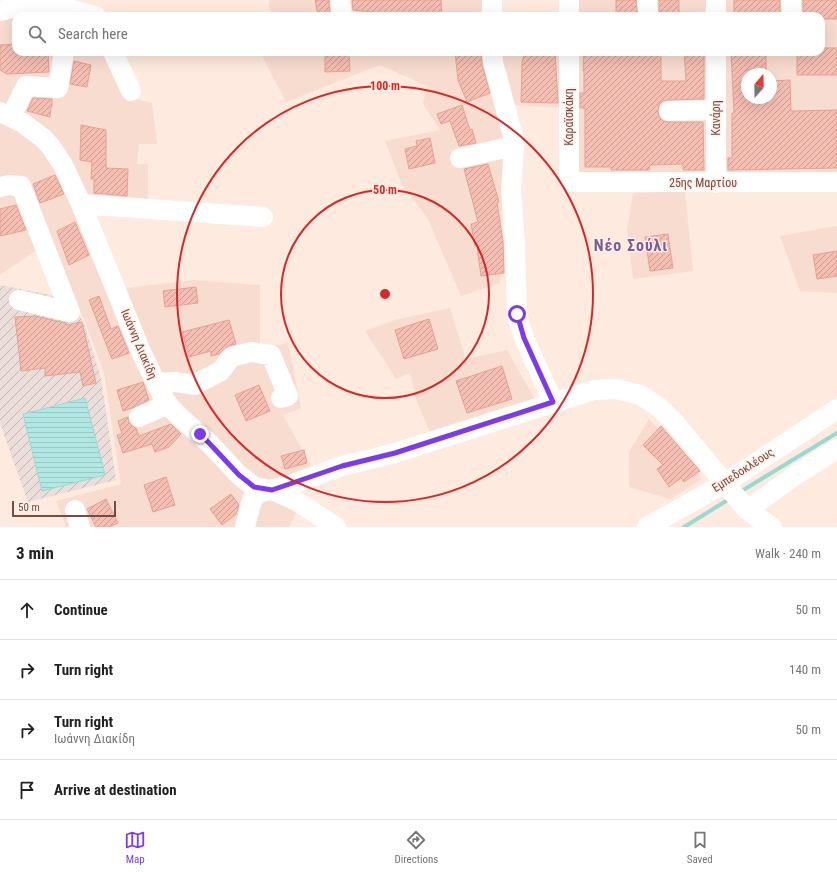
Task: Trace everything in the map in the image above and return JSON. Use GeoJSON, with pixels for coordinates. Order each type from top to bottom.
{"type":"FeatureCollection","features":[{"type":"Feature","properties":{"kind":"street"},"geometry":{"type":"LineString","coordinates":[[340,0],[342,12]]}},
{"type":"Feature","properties":{"kind":"street"},"geometry":{"type":"LineString","coordinates":[[492,0],[492,12]]}},
{"type":"Feature","properties":{"kind":"street"},"geometry":{"type":"LineString","coordinates":[[569,0],[569,12]]}},
{"type":"Feature","properties":{"kind":"street"},"geometry":{"type":"LineString","coordinates":[[716,0],[716,12]]}},
{"type":"Feature","properties":{"kind":"street"},"geometry":{"type":"LineString","coordinates":[[791,0],[792,12]]}},
{"type":"Feature","properties":{"kind":"street"},"geometry":{"type":"LineString","coordinates":[[0,11],[26,4],[66,12]]}},
{"type":"Feature","properties":{"kind":"street"},"geometry":{"type":"LineString","coordinates":[[6,114],[26,86],[58,88],[63,56]]}},
{"type":"Feature","properties":{"kind":"street"},"geometry":{"type":"LineString","coordinates":[[115,56],[131,91]]}},
{"type":"Feature","properties":{"kind":"street"},"geometry":{"type":"LineString","coordinates":[[493,56],[497,77],[509,117],[514,146],[511,190],[515,244],[517,314],[524,338],[553,402]]}},
{"type":"Feature","properties":{"kind":"street","name":"Καραϊσκάκη"},"geometry":{"type":"LineString","coordinates":[[569,56],[569,182]]}},
{"type":"Feature","properties":{"kind":"street","name":"Κανάρη"},"geometry":{"type":"LineString","coordinates":[[716,56],[716,183]]}},
{"type":"Feature","properties":{"kind":"street"},"geometry":{"type":"LineString","coordinates":[[669,111],[716,110]]}},
{"type":"Feature","properties":{"kind":"street","name":"Ιωάννη Διακίδη"},"geometry":{"type":"LineString","coordinates":[[6,114],[34,131],[52,147],[63,165],[81,204],[142,354],[168,404],[182,419],[210,444],[239,475],[254,487],[272,490],[298,502],[336,527]]}},
{"type":"Feature","properties":{"kind":"street"},"geometry":{"type":"LineString","coordinates":[[460,158],[514,146]]}},
{"type":"Feature","properties":{"kind":"street","name":"25ης Μαρτίου"},"geometry":{"type":"LineString","coordinates":[[569,182],[837,182]]}},
{"type":"Feature","properties":{"kind":"street"},"geometry":{"type":"LineString","coordinates":[[0,187],[9,185],[21,186],[70,312],[19,300]]}},
{"type":"Feature","properties":{"kind":"street"},"geometry":{"type":"LineString","coordinates":[[81,204],[263,217]]}},
{"type":"Feature","properties":{"kind":"street"},"geometry":{"type":"LineString","coordinates":[[156,383],[176,382],[194,385],[221,371],[231,356],[251,352],[271,355],[288,396],[281,398]]}},
{"type":"Feature","properties":{"kind":"street"},"geometry":{"type":"LineString","coordinates":[[245,527],[251,505],[258,493],[272,490],[328,471],[395,453],[594,390],[616,389],[641,394],[660,408],[675,423],[743,506],[772,527]]}},
{"type":"Feature","properties":{"kind":"street"},"geometry":{"type":"LineString","coordinates":[[139,416],[168,404]]}},
{"type":"Feature","properties":{"kind":"street","name":"Εμπεδοκλέους"},"geometry":{"type":"LineString","coordinates":[[648,527],[724,484],[837,409]]}},
{"type":"Feature","properties":{"kind":"street"},"geometry":{"type":"LineString","coordinates":[[743,506],[837,449]]}},
{"type":"Feature","properties":{"kind":"shaded area"},"geometry":{"type":"Polygon","coordinates":[[[269,0],[485,0],[484,12],[271,12],[269,0]]]}},
{"type":"Feature","properties":{"kind":"shaded area"},"geometry":{"type":"Polygon","coordinates":[[[576,0],[837,0],[837,175],[579,175],[577,56],[825,56],[825,12],[576,12],[576,0]]]}},
{"type":"Feature","properties":{"kind":"shaded area"},"geometry":{"type":"Polygon","coordinates":[[[26,9],[47,12],[15,12],[26,9]]]}},
{"type":"Feature","properties":{"kind":"shaded area"},"geometry":{"type":"Polygon","coordinates":[[[12,13],[12,56],[111,56],[129,98],[152,103],[157,144],[139,144],[137,164],[148,164],[148,206],[92,202],[79,176],[0,104],[0,16],[12,13]]]}},
{"type":"Feature","properties":{"kind":"shaded area"},"geometry":{"type":"Polygon","coordinates":[[[262,56],[562,56],[564,108],[494,104],[502,132],[505,153],[500,283],[461,296],[428,219],[401,183],[385,141],[440,130],[423,104],[427,86],[380,65],[286,102],[262,56]]]}},
{"type":"Feature","properties":{"kind":"shaded area"},"geometry":{"type":"Polygon","coordinates":[[[0,121],[15,126],[59,166],[109,290],[194,280],[260,285],[260,349],[288,343],[301,408],[283,415],[313,469],[267,485],[297,512],[289,527],[66,527],[56,501],[121,484],[104,373],[85,322],[60,267],[23,176],[0,180],[0,121]]]}},
{"type":"Feature","properties":{"kind":"shaded area"},"geometry":{"type":"Polygon","coordinates":[[[685,191],[693,271],[633,279],[627,231],[633,193],[685,191]]]}},
{"type":"Feature","properties":{"kind":"shaded area"},"geometry":{"type":"Polygon","coordinates":[[[21,192],[41,247],[0,275],[0,196],[21,192]]]}},
{"type":"Feature","properties":{"kind":"shaded area"},"geometry":{"type":"Polygon","coordinates":[[[837,226],[837,293],[800,291],[780,236],[837,226]]]}},
{"type":"Feature","properties":{"kind":"shaded area"},"geometry":{"type":"Polygon","coordinates":[[[0,285],[71,299],[85,326],[101,378],[116,480],[28,502],[0,423],[0,285]]]}},
{"type":"Feature","properties":{"kind":"shaded area"},"geometry":{"type":"Polygon","coordinates":[[[450,308],[466,359],[507,350],[537,403],[432,437],[417,402],[410,373],[396,379],[365,331],[395,320],[450,308]]]}},
{"type":"Feature","properties":{"kind":"shaded area"},"geometry":{"type":"Polygon","coordinates":[[[649,419],[702,479],[670,499],[629,487],[629,452],[649,419]]]}},
{"type":"Feature","properties":{"kind":"water"},"geometry":{"type":"Polygon","coordinates":[[[85,398],[105,475],[42,491],[23,414],[85,398]]]}},
{"type":"Feature","properties":{"kind":"building"},"geometry":{"type":"Polygon","coordinates":[[[315,0],[329,0],[330,12],[317,12],[315,0]]]}},
{"type":"Feature","properties":{"kind":"building"},"geometry":{"type":"Polygon","coordinates":[[[441,0],[442,12],[370,12],[353,10],[352,1],[441,0]]]}},
{"type":"Feature","properties":{"kind":"building"},"geometry":{"type":"Polygon","coordinates":[[[616,0],[636,0],[638,12],[616,12],[616,0]]]}},
{"type":"Feature","properties":{"kind":"building"},"geometry":{"type":"Polygon","coordinates":[[[659,0],[679,0],[679,12],[659,12],[659,0]]]}},
{"type":"Feature","properties":{"kind":"building"},"geometry":{"type":"Polygon","coordinates":[[[734,0],[780,0],[780,12],[734,12],[734,0]]]}},
{"type":"Feature","properties":{"kind":"building"},"geometry":{"type":"Polygon","coordinates":[[[803,0],[837,0],[837,19],[825,19],[825,12],[803,12],[803,0]]]}},
{"type":"Feature","properties":{"kind":"building"},"geometry":{"type":"Polygon","coordinates":[[[12,44],[12,56],[48,56],[49,72],[7,74],[0,70],[0,45],[12,44]]]}},
{"type":"Feature","properties":{"kind":"building"},"geometry":{"type":"Polygon","coordinates":[[[825,48],[837,48],[837,75],[797,75],[797,56],[825,56],[825,48]]]}},
{"type":"Feature","properties":{"kind":"building"},"geometry":{"type":"Polygon","coordinates":[[[325,56],[349,56],[350,71],[325,72],[325,56]]]}},
{"type":"Feature","properties":{"kind":"building"},"geometry":{"type":"Polygon","coordinates":[[[455,56],[481,56],[482,65],[490,93],[467,102],[458,80],[455,56]]]}},
{"type":"Feature","properties":{"kind":"building"},"geometry":{"type":"Polygon","coordinates":[[[524,56],[555,56],[558,103],[521,102],[522,62],[524,56]]]}},
{"type":"Feature","properties":{"kind":"building"},"geometry":{"type":"Polygon","coordinates":[[[584,56],[661,56],[661,81],[686,81],[684,56],[704,56],[704,99],[663,101],[659,105],[658,111],[659,117],[663,121],[703,122],[704,170],[683,170],[683,164],[650,165],[649,170],[611,170],[611,167],[585,167],[585,108],[580,108],[580,93],[584,93],[584,56]]]}},
{"type":"Feature","properties":{"kind":"building"},"geometry":{"type":"Polygon","coordinates":[[[731,56],[766,56],[766,68],[741,68],[741,104],[777,104],[777,81],[790,80],[791,111],[837,110],[837,168],[728,170],[728,158],[732,158],[732,113],[734,113],[731,56]]]}},
{"type":"Feature","properties":{"kind":"building"},"geometry":{"type":"Polygon","coordinates":[[[74,61],[91,65],[87,87],[70,84],[74,61]]]}},
{"type":"Feature","properties":{"kind":"building"},"geometry":{"type":"Polygon","coordinates":[[[33,98],[52,99],[50,117],[27,111],[33,98]]]}},
{"type":"Feature","properties":{"kind":"building"},"geometry":{"type":"Polygon","coordinates":[[[462,105],[476,143],[459,146],[450,121],[441,124],[437,114],[462,105]]]}},
{"type":"Feature","properties":{"kind":"building"},"geometry":{"type":"Polygon","coordinates":[[[81,125],[106,130],[106,168],[128,169],[127,196],[94,193],[94,179],[91,179],[92,162],[80,160],[81,125]]]}},
{"type":"Feature","properties":{"kind":"building"},"geometry":{"type":"Polygon","coordinates":[[[430,138],[435,163],[409,169],[405,149],[417,146],[416,141],[430,138]]]}},
{"type":"Feature","properties":{"kind":"building"},"geometry":{"type":"Polygon","coordinates":[[[488,164],[499,202],[497,203],[503,241],[504,273],[481,276],[477,246],[475,246],[471,224],[478,222],[464,169],[488,164]]]}},
{"type":"Feature","properties":{"kind":"building"},"geometry":{"type":"Polygon","coordinates":[[[55,175],[64,194],[40,203],[33,184],[55,175]]]}},
{"type":"Feature","properties":{"kind":"building"},"geometry":{"type":"Polygon","coordinates":[[[16,205],[26,230],[0,236],[0,209],[16,205]]]}},
{"type":"Feature","properties":{"kind":"building"},"geometry":{"type":"Polygon","coordinates":[[[75,222],[89,255],[69,265],[57,231],[75,222]]]}},
{"type":"Feature","properties":{"kind":"building"},"geometry":{"type":"Polygon","coordinates":[[[668,234],[673,268],[650,271],[645,237],[668,234]]]}},
{"type":"Feature","properties":{"kind":"building"},"geometry":{"type":"Polygon","coordinates":[[[837,251],[837,276],[817,279],[813,255],[837,251]]]}},
{"type":"Feature","properties":{"kind":"building"},"geometry":{"type":"Polygon","coordinates":[[[196,287],[198,303],[165,307],[163,291],[196,287]]]}},
{"type":"Feature","properties":{"kind":"building"},"geometry":{"type":"Polygon","coordinates":[[[99,296],[111,329],[118,326],[129,353],[112,359],[89,300],[99,296]]]}},
{"type":"Feature","properties":{"kind":"building"},"geometry":{"type":"Polygon","coordinates":[[[35,316],[66,323],[66,325],[82,322],[96,383],[83,386],[80,372],[45,376],[45,368],[21,371],[15,317],[35,316]]]}},
{"type":"Feature","properties":{"kind":"building"},"geometry":{"type":"Polygon","coordinates":[[[429,319],[438,349],[404,359],[395,330],[429,319]]]}},
{"type":"Feature","properties":{"kind":"building"},"geometry":{"type":"Polygon","coordinates":[[[229,320],[236,344],[228,346],[219,354],[211,356],[211,351],[189,357],[182,332],[229,320]]]}},
{"type":"Feature","properties":{"kind":"building"},"geometry":{"type":"Polygon","coordinates":[[[502,366],[512,399],[467,413],[456,381],[502,366]]]}},
{"type":"Feature","properties":{"kind":"building"},"geometry":{"type":"Polygon","coordinates":[[[143,382],[149,400],[123,411],[117,390],[143,382]]]}},
{"type":"Feature","properties":{"kind":"building"},"geometry":{"type":"Polygon","coordinates":[[[259,385],[270,411],[246,421],[235,395],[259,385]]]}},
{"type":"Feature","properties":{"kind":"building"},"geometry":{"type":"Polygon","coordinates":[[[128,417],[129,422],[136,428],[139,436],[171,424],[181,434],[169,447],[155,452],[152,444],[123,453],[117,435],[122,434],[118,421],[128,417]]]}},
{"type":"Feature","properties":{"kind":"building"},"geometry":{"type":"Polygon","coordinates":[[[661,426],[700,471],[684,482],[681,478],[669,487],[657,469],[663,465],[643,445],[661,426]]]}},
{"type":"Feature","properties":{"kind":"building"},"geometry":{"type":"Polygon","coordinates":[[[304,450],[307,463],[285,469],[281,456],[304,450]]]}},
{"type":"Feature","properties":{"kind":"building"},"geometry":{"type":"Polygon","coordinates":[[[166,477],[175,505],[153,512],[144,485],[166,477]]]}},
{"type":"Feature","properties":{"kind":"building"},"geometry":{"type":"Polygon","coordinates":[[[231,494],[239,505],[236,514],[222,525],[210,509],[231,494]]]}},
{"type":"Feature","properties":{"kind":"building"},"geometry":{"type":"Polygon","coordinates":[[[106,499],[118,523],[109,527],[96,527],[87,509],[106,499]]]}},
{"type":"Feature","properties":{"kind":"waterway"},"geometry":{"type":"LineString","coordinates":[[740,492],[837,433]]}},
{"type":"Feature","properties":{"kind":"waterway"},"geometry":{"type":"LineString","coordinates":[[684,527],[731,498]]}},
{"type":"Feature","properties":{"kind":"district","name":"Νέο Σούλι"},"geometry":{"type":"Point","coordinates":[631,245]}},
{"type":"Feature","properties":{"kind":"route"},"geometry":{"type":"LineString","coordinates":[[200,434],[239,475],[254,487],[272,490],[342,466],[395,453],[553,402],[524,338],[517,314]]}}]}
